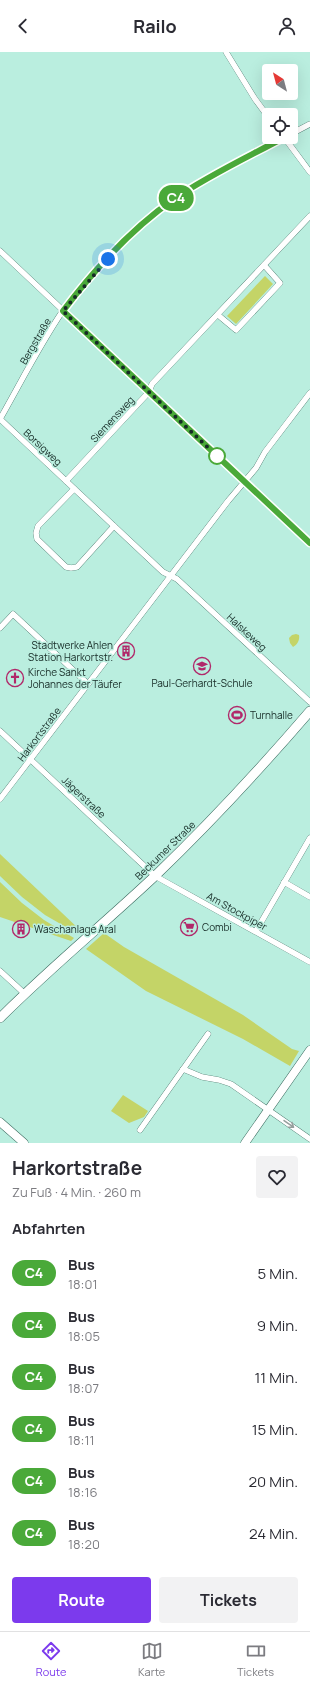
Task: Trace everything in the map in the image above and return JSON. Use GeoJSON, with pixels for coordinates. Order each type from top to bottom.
{"type":"FeatureCollection","features":[{"type":"Feature","properties":{"kind":"main road","name":"Beckumer Straße"},"geometry":{"type":"LineString","coordinates":[[0,1018],[155,876],[231,799],[310,711]]}},
{"type":"Feature","properties":{"kind":"main road"},"geometry":{"type":"LineString","coordinates":[[245,1143],[310,1050]]}},
{"type":"Feature","properties":{"kind":"main road"},"geometry":{"type":"LineString","coordinates":[[0,1122],[24,1143]]}},
{"type":"Feature","properties":{"kind":"street"},"geometry":{"type":"LineString","coordinates":[[226,52],[262,108]]}},
{"type":"Feature","properties":{"kind":"street"},"geometry":{"type":"LineString","coordinates":[[298,130],[310,124]]}},
{"type":"Feature","properties":{"kind":"street","name":"Bergstraße"},"geometry":{"type":"LineString","coordinates":[[0,419],[63,311],[98,269],[137,228],[195,186],[271,144]]}},
{"type":"Feature","properties":{"kind":"street"},"geometry":{"type":"LineString","coordinates":[[289,144],[310,172]]}},
{"type":"Feature","properties":{"kind":"street","name":"Siemensweg"},"geometry":{"type":"LineString","coordinates":[[66,481],[149,392],[152,384],[310,216]]}},
{"type":"Feature","properties":{"kind":"street"},"geometry":{"type":"LineString","coordinates":[[0,251],[310,543]]}},
{"type":"Feature","properties":{"kind":"street"},"geometry":{"type":"LineString","coordinates":[[218,315],[236,330],[280,283],[264,265]]}},
{"type":"Feature","properties":{"kind":"street","name":"Harkortstraße"},"geometry":{"type":"LineString","coordinates":[[0,799],[256,468],[265,452],[310,393]]}},
{"type":"Feature","properties":{"kind":"street","name":"Borsigweg"},"geometry":{"type":"LineString","coordinates":[[0,419],[163,572],[171,576]]}},
{"type":"Feature","properties":{"kind":"street"},"geometry":{"type":"LineString","coordinates":[[74,489],[38,526],[36,533],[37,539],[66,566],[71,568],[77,567],[114,526]]}},
{"type":"Feature","properties":{"kind":"street","name":"Halskeweg"},"geometry":{"type":"LineString","coordinates":[[171,576],[310,702]]}},
{"type":"Feature","properties":{"kind":"street"},"geometry":{"type":"LineString","coordinates":[[0,628],[13,614],[88,684]]}},
{"type":"Feature","properties":{"kind":"street","name":"Jägerstraße"},"geometry":{"type":"LineString","coordinates":[[0,731],[155,876]]}},
{"type":"Feature","properties":{"kind":"street"},"geometry":{"type":"LineString","coordinates":[[256,931],[310,838]]}},
{"type":"Feature","properties":{"kind":"street","name":"Am Stockpiper"},"geometry":{"type":"LineString","coordinates":[[155,876],[310,962]]}},
{"type":"Feature","properties":{"kind":"street"},"geometry":{"type":"LineString","coordinates":[[284,882],[310,897]]}},
{"type":"Feature","properties":{"kind":"street"},"geometry":{"type":"LineString","coordinates":[[0,971],[25,994]]}},
{"type":"Feature","properties":{"kind":"street"},"geometry":{"type":"LineString","coordinates":[[140,1130],[208,1034]]}},
{"type":"Feature","properties":{"kind":"street"},"geometry":{"type":"LineString","coordinates":[[183,1069],[202,1077],[231,1084],[310,1139]]}},
{"type":"Feature","properties":{"kind":"green space"},"geometry":{"type":"Polygon","coordinates":[[[265,276],[273,284],[236,324],[227,316],[265,276]]]}},
{"type":"Feature","properties":{"kind":"green space"},"geometry":{"type":"Polygon","coordinates":[[[296,634],[299,635],[299,639],[297,644],[293,647],[289,638],[296,634]]]}},
{"type":"Feature","properties":{"kind":"green space"},"geometry":{"type":"Polygon","coordinates":[[[0,854],[81,931],[78,934],[45,915],[22,897],[0,876],[0,854]]]}},
{"type":"Feature","properties":{"kind":"green space"},"geometry":{"type":"Polygon","coordinates":[[[0,882],[22,903],[44,920],[74,938],[71,941],[0,917],[0,882]]]}},
{"type":"Feature","properties":{"kind":"green space"},"geometry":{"type":"Polygon","coordinates":[[[104,933],[124,947],[243,1015],[292,1049],[299,1051],[290,1066],[243,1039],[146,991],[86,949],[104,933]]]}},
{"type":"Feature","properties":{"kind":"green space"},"geometry":{"type":"Polygon","coordinates":[[[123,1095],[148,1111],[144,1117],[129,1123],[111,1111],[123,1095]]]}},
{"type":"Feature","properties":{"kind":"bus line","name":"C4"},"geometry":{"type":"LineString","coordinates":[[272,144],[195,186],[152,216],[126,239],[98,269],[63,311],[310,543]]}},
{"type":"Feature","properties":{"kind":"place","name":"Stadtwerke Ahlen Station Harkortstr."},"geometry":{"type":"Point","coordinates":[126,651]}},
{"type":"Feature","properties":{"kind":"place","name":"Paul-Gerhardt-Schule"},"geometry":{"type":"Point","coordinates":[202,666]}},
{"type":"Feature","properties":{"kind":"place","name":"Kirche Sankt Johannes der Täufer"},"geometry":{"type":"Point","coordinates":[15,678]}},
{"type":"Feature","properties":{"kind":"place","name":"Turnhalle"},"geometry":{"type":"Point","coordinates":[237,715]}},
{"type":"Feature","properties":{"kind":"place","name":"Combi"},"geometry":{"type":"Point","coordinates":[189,927]}},
{"type":"Feature","properties":{"kind":"place","name":"Waschanlage Aral"},"geometry":{"type":"Point","coordinates":[21,929]}},
{"type":"Feature","properties":{"kind":"route"},"geometry":{"type":"LineString","coordinates":[[108,259],[63,311],[217,456]]}}]}
